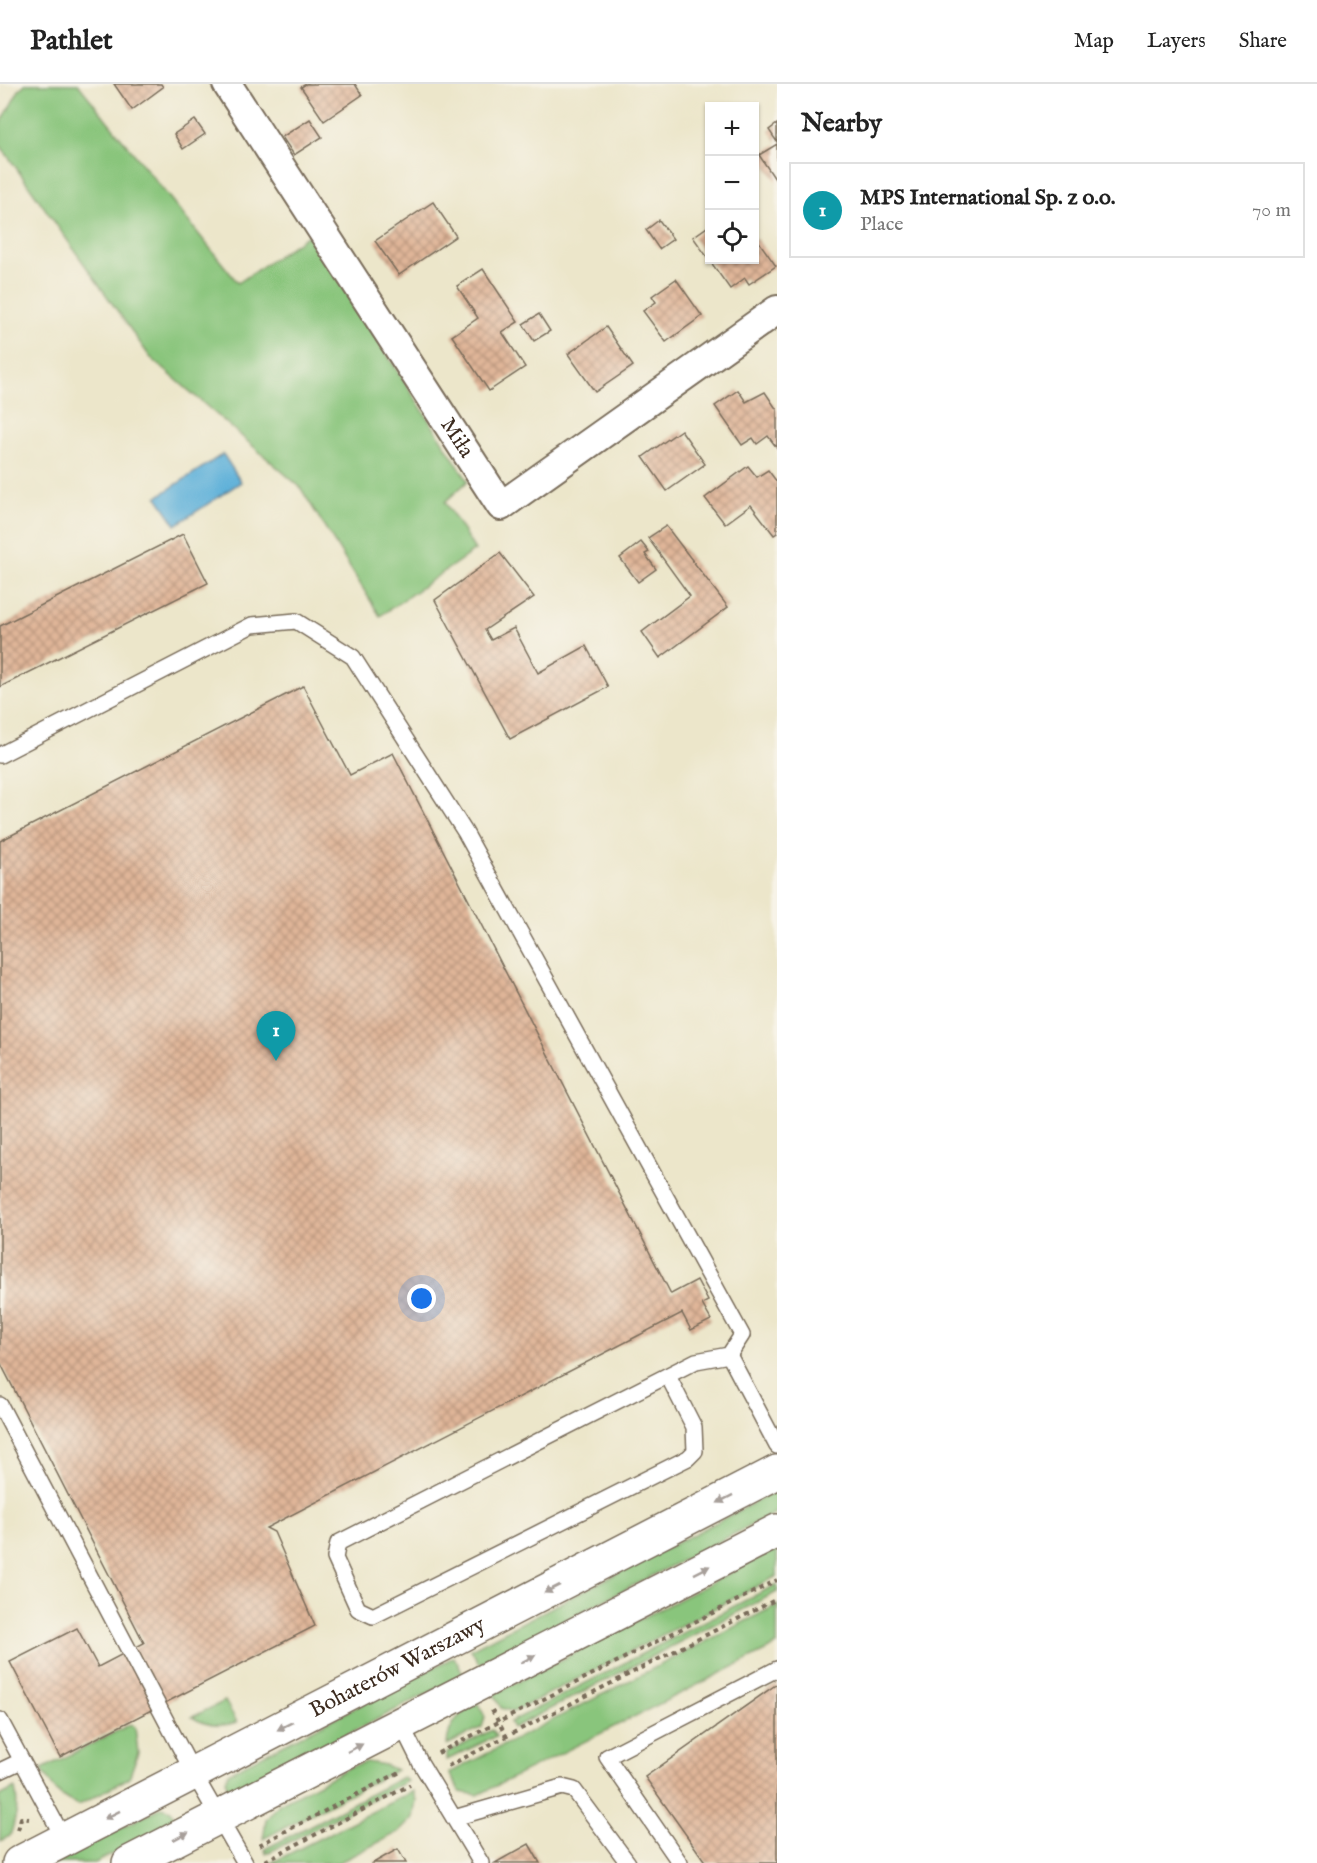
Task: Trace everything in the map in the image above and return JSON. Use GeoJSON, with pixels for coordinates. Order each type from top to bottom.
{"type":"FeatureCollection","features":[{"type":"Feature","properties":{"kind":"street","name":"Miła"},"geometry":{"type":"LineString","coordinates":[[227,84],[501,506],[777,310]]}},
{"type":"Feature","properties":{"kind":"street","name":"Bohaterów Warszawy"},"geometry":{"type":"LineString","coordinates":[[19,1863],[777,1472]]}},
{"type":"Feature","properties":{"kind":"street"},"geometry":{"type":"LineString","coordinates":[[129,1863],[777,1531]]}},
{"type":"Feature","properties":{"kind":"lane"},"geometry":{"type":"LineString","coordinates":[[0,755],[252,626],[296,621],[354,657],[465,832],[742,1335],[729,1355],[696,1361],[338,1543],[335,1558],[358,1609],[373,1616],[688,1458],[695,1451],[694,1426],[668,1376]]}},
{"type":"Feature","properties":{"kind":"lane"},"geometry":{"type":"LineString","coordinates":[[729,1355],[777,1446]]}},
{"type":"Feature","properties":{"kind":"lane"},"geometry":{"type":"LineString","coordinates":[[0,1405],[194,1774],[243,1859]]}},
{"type":"Feature","properties":{"kind":"lane"},"geometry":{"type":"LineString","coordinates":[[680,1863],[607,1756],[777,1669]]}},
{"type":"Feature","properties":{"kind":"lane"},"geometry":{"type":"LineString","coordinates":[[0,1720],[64,1839]]}},
{"type":"Feature","properties":{"kind":"lane"},"geometry":{"type":"LineString","coordinates":[[401,1724],[428,1776],[482,1863]]}},
{"type":"Feature","properties":{"kind":"lane"},"geometry":{"type":"LineString","coordinates":[[0,1771],[21,1761]]}},
{"type":"Feature","properties":{"kind":"lane"},"geometry":{"type":"LineString","coordinates":[[454,1818],[562,1786],[574,1790],[628,1863]]}},
{"type":"Feature","properties":{"kind":"path"},"geometry":{"type":"LineString","coordinates":[[243,1859],[420,1762],[777,1580]]}},
{"type":"Feature","properties":{"kind":"path"},"geometry":{"type":"LineString","coordinates":[[261,1863],[777,1599]]}},
{"type":"Feature","properties":{"kind":"green space"},"geometry":{"type":"Polygon","coordinates":[[[25,84],[78,84],[238,283],[310,234],[468,481],[445,502],[475,550],[380,616],[300,487],[150,357],[0,145],[0,125],[19,90],[25,84]]]}},
{"type":"Feature","properties":{"kind":"green space"},"geometry":{"type":"Polygon","coordinates":[[[777,1491],[777,1512],[479,1664],[471,1649],[777,1491]]]}},
{"type":"Feature","properties":{"kind":"green space"},"geometry":{"type":"Polygon","coordinates":[[[777,1549],[777,1576],[513,1712],[501,1708],[494,1694],[777,1549]]]}},
{"type":"Feature","properties":{"kind":"green space"},"geometry":{"type":"Polygon","coordinates":[[[777,1584],[777,1592],[513,1728],[510,1722],[777,1584]]]}},
{"type":"Feature","properties":{"kind":"green space"},"geometry":{"type":"Polygon","coordinates":[[[777,1605],[777,1645],[478,1795],[460,1792],[449,1773],[777,1605]]]}},
{"type":"Feature","properties":{"kind":"green space"},"geometry":{"type":"Polygon","coordinates":[[[454,1657],[464,1675],[238,1790],[228,1788],[225,1780],[228,1773],[454,1657]]]}},
{"type":"Feature","properties":{"kind":"green space"},"geometry":{"type":"Polygon","coordinates":[[[225,1701],[237,1722],[214,1725],[192,1717],[225,1701]]]}},
{"type":"Feature","properties":{"kind":"green space"},"geometry":{"type":"Polygon","coordinates":[[[478,1703],[485,1717],[482,1727],[447,1745],[450,1731],[456,1720],[478,1703]]]}},
{"type":"Feature","properties":{"kind":"green space"},"geometry":{"type":"Polygon","coordinates":[[[131,1724],[135,1727],[138,1753],[129,1778],[79,1805],[66,1799],[52,1786],[42,1769],[131,1724]]]}},
{"type":"Feature","properties":{"kind":"green space"},"geometry":{"type":"Polygon","coordinates":[[[492,1730],[496,1736],[447,1760],[447,1753],[492,1730]]]}},
{"type":"Feature","properties":{"kind":"green space"},"geometry":{"type":"Polygon","coordinates":[[[367,1762],[385,1765],[396,1770],[263,1839],[266,1820],[279,1804],[352,1766],[367,1762]]]}},
{"type":"Feature","properties":{"kind":"green space"},"geometry":{"type":"Polygon","coordinates":[[[403,1777],[407,1781],[266,1854],[265,1849],[403,1777]]]}},
{"type":"Feature","properties":{"kind":"green space"},"geometry":{"type":"Polygon","coordinates":[[[15,1788],[17,1807],[14,1824],[10,1836],[0,1841],[0,1796],[15,1788]]]}},
{"type":"Feature","properties":{"kind":"green space"},"geometry":{"type":"Polygon","coordinates":[[[413,1791],[416,1800],[413,1818],[399,1832],[338,1863],[271,1863],[413,1791]]]}},
{"type":"Feature","properties":{"kind":"green space"},"geometry":{"type":"Polygon","coordinates":[[[162,1807],[171,1810],[174,1818],[169,1825],[95,1863],[53,1863],[162,1807]]]}},
{"type":"Feature","properties":{"kind":"water"},"geometry":{"type":"Polygon","coordinates":[[[223,454],[241,482],[176,525],[157,497],[223,454]]]}},
{"type":"Feature","properties":{"kind":"building"},"geometry":{"type":"Polygon","coordinates":[[[114,84],[161,84],[163,87],[132,110],[114,84]]]}},
{"type":"Feature","properties":{"kind":"building"},"geometry":{"type":"Polygon","coordinates":[[[306,84],[355,84],[362,95],[324,121],[301,87],[306,84]]]}},
{"type":"Feature","properties":{"kind":"building"},"geometry":{"type":"Polygon","coordinates":[[[310,119],[322,137],[294,155],[282,137],[310,119]]]}},
{"type":"Feature","properties":{"kind":"building"},"geometry":{"type":"Polygon","coordinates":[[[195,120],[205,134],[183,149],[174,134],[195,120]]]}},
{"type":"Feature","properties":{"kind":"building"},"geometry":{"type":"Polygon","coordinates":[[[777,124],[777,142],[769,130],[777,124]]]}},
{"type":"Feature","properties":{"kind":"building"},"geometry":{"type":"Polygon","coordinates":[[[777,144],[777,182],[759,155],[777,144]]]}},
{"type":"Feature","properties":{"kind":"building"},"geometry":{"type":"Polygon","coordinates":[[[433,202],[456,236],[399,275],[375,241],[433,202]]]}},
{"type":"Feature","properties":{"kind":"building"},"geometry":{"type":"Polygon","coordinates":[[[659,220],[673,239],[659,249],[646,230],[659,220]]]}},
{"type":"Feature","properties":{"kind":"building"},"geometry":{"type":"Polygon","coordinates":[[[705,229],[705,254],[693,237],[705,229]]]}},
{"type":"Feature","properties":{"kind":"building"},"geometry":{"type":"Polygon","coordinates":[[[759,242],[776,266],[749,284],[745,278],[730,289],[712,264],[759,264],[759,242]]]}},
{"type":"Feature","properties":{"kind":"building"},"geometry":{"type":"Polygon","coordinates":[[[483,269],[518,322],[502,332],[525,367],[489,391],[452,336],[478,318],[457,286],[483,269]]]}},
{"type":"Feature","properties":{"kind":"building"},"geometry":{"type":"Polygon","coordinates":[[[676,279],[702,316],[666,342],[643,311],[656,302],[652,296],[676,279]]]}},
{"type":"Feature","properties":{"kind":"building"},"geometry":{"type":"Polygon","coordinates":[[[539,314],[550,331],[534,341],[523,324],[539,314]]]}},
{"type":"Feature","properties":{"kind":"building"},"geometry":{"type":"Polygon","coordinates":[[[606,327],[633,366],[595,392],[568,354],[606,327]]]}},
{"type":"Feature","properties":{"kind":"building"},"geometry":{"type":"Polygon","coordinates":[[[738,390],[746,402],[765,392],[777,410],[777,448],[768,436],[757,444],[753,438],[742,445],[715,406],[738,390]]]}},
{"type":"Feature","properties":{"kind":"building"},"geometry":{"type":"Polygon","coordinates":[[[681,430],[705,464],[667,491],[643,457],[681,430]]]}},
{"type":"Feature","properties":{"kind":"building"},"geometry":{"type":"Polygon","coordinates":[[[748,466],[757,477],[768,470],[777,482],[777,533],[774,535],[751,505],[725,524],[705,498],[748,466]]]}},
{"type":"Feature","properties":{"kind":"building"},"geometry":{"type":"Polygon","coordinates":[[[666,526],[728,607],[660,658],[642,632],[690,596],[648,538],[666,526]]]}},
{"type":"Feature","properties":{"kind":"building"},"geometry":{"type":"Polygon","coordinates":[[[183,534],[208,583],[0,687],[0,626],[183,534]]]}},
{"type":"Feature","properties":{"kind":"building"},"geometry":{"type":"Polygon","coordinates":[[[641,542],[649,552],[645,554],[656,569],[638,582],[620,558],[641,542]]]}},
{"type":"Feature","properties":{"kind":"building"},"geometry":{"type":"Polygon","coordinates":[[[500,553],[534,597],[485,630],[491,640],[514,628],[538,673],[586,646],[608,687],[510,739],[435,600],[500,553]]]}},
{"type":"Feature","properties":{"kind":"building"},"geometry":{"type":"Polygon","coordinates":[[[303,686],[350,775],[393,753],[671,1294],[697,1280],[708,1301],[702,1304],[711,1320],[691,1330],[682,1313],[266,1528],[274,1532],[315,1626],[60,1757],[10,1662],[77,1628],[98,1667],[144,1643],[0,1362],[0,841],[303,686]]]}},
{"type":"Feature","properties":{"kind":"building"},"geometry":{"type":"Polygon","coordinates":[[[777,1684],[777,1863],[706,1863],[645,1777],[777,1684]]]}},
{"type":"Feature","properties":{"kind":"building"},"geometry":{"type":"Polygon","coordinates":[[[529,1844],[540,1863],[495,1863],[529,1844]]]}},
{"type":"Feature","properties":{"kind":"building"},"geometry":{"type":"Polygon","coordinates":[[[398,1849],[406,1863],[373,1863],[398,1849]]]}},
{"type":"Feature","properties":{"kind":"place","name":"MPS International Sp. z o.o."},"geometry":{"type":"Point","coordinates":[276,1061]}}]}
